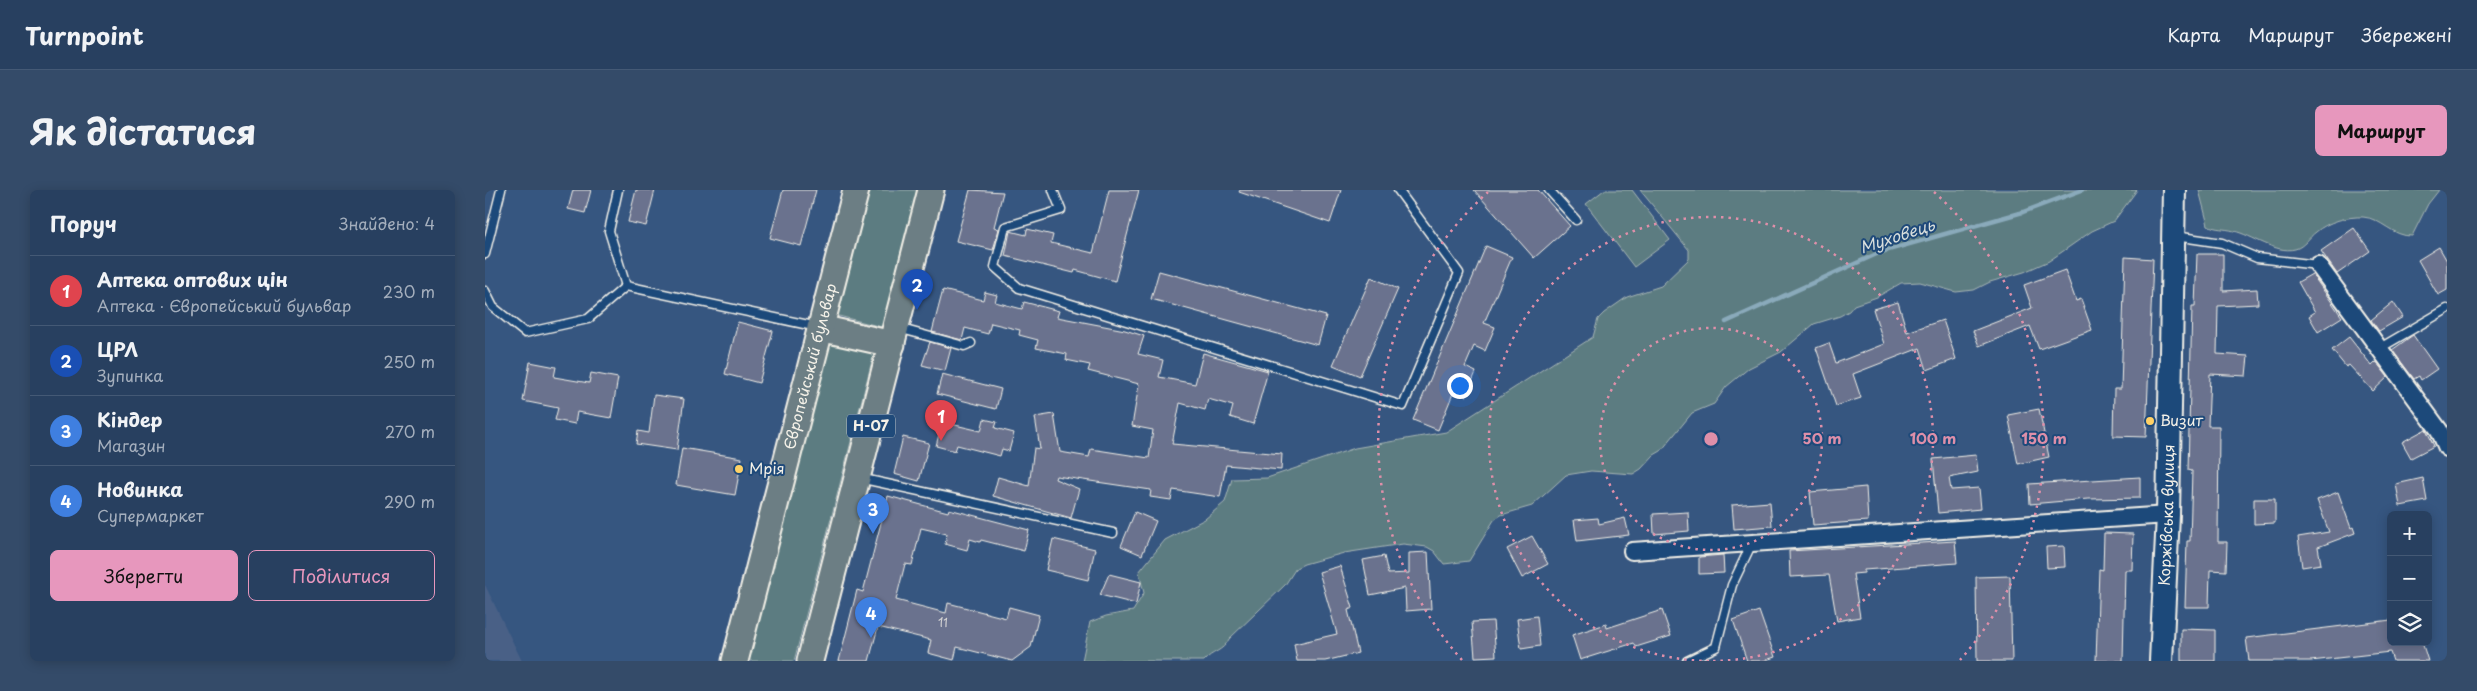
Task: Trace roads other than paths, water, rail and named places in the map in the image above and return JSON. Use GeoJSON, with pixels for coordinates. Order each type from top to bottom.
{"type":"FeatureCollection","features":[{"type":"Feature","properties":{"kind":"main road","name":"Європейський бульвар"},"geometry":{"type":"LineString","coordinates":[[735,661],[855,190]]}},
{"type":"Feature","properties":{"kind":"main road","name":"Н-07"},"geometry":{"type":"LineString","coordinates":[[810,661],[931,190]]}},
{"type":"Feature","properties":{"kind":"main road"},"geometry":{"type":"LineString","coordinates":[[820,328],[894,336]]}},
{"type":"Feature","properties":{"kind":"street","name":"Коржівська вулиця"},"geometry":{"type":"LineString","coordinates":[[2161,661],[2168,515],[2174,190]]}},
{"type":"Feature","properties":{"kind":"street"},"geometry":{"type":"LineString","coordinates":[[2318,265],[2439,430],[2447,448]]}},
{"type":"Feature","properties":{"kind":"street"},"geometry":{"type":"LineString","coordinates":[[1632,551],[2168,515]]}},
{"type":"Feature","properties":{"kind":"lane"},"geometry":{"type":"LineString","coordinates":[[485,254],[501,190]]}},
{"type":"Feature","properties":{"kind":"lane"},"geometry":{"type":"LineString","coordinates":[[619,190],[609,232],[626,286]]}},
{"type":"Feature","properties":{"kind":"lane"},"geometry":{"type":"LineString","coordinates":[[1053,190],[1061,210],[1005,227],[995,267],[1019,288],[1403,406],[1459,273],[1399,190]]}},
{"type":"Feature","properties":{"kind":"lane"},"geometry":{"type":"LineString","coordinates":[[1549,190],[1575,220]]}},
{"type":"Feature","properties":{"kind":"lane"},"geometry":{"type":"LineString","coordinates":[[2173,235],[2222,243],[2257,258],[2318,265]]}},
{"type":"Feature","properties":{"kind":"lane"},"geometry":{"type":"LineString","coordinates":[[485,291],[493,307],[525,333],[588,319],[626,286]]}},
{"type":"Feature","properties":{"kind":"lane"},"geometry":{"type":"LineString","coordinates":[[626,286],[820,328]]}},
{"type":"Feature","properties":{"kind":"lane"},"geometry":{"type":"LineString","coordinates":[[2379,348],[2447,309]]}},
{"type":"Feature","properties":{"kind":"lane"},"geometry":{"type":"LineString","coordinates":[[894,336],[964,346],[971,343]]}},
{"type":"Feature","properties":{"kind":"lane"},"geometry":{"type":"LineString","coordinates":[[857,477],[1113,533]]}},
{"type":"Feature","properties":{"kind":"lane"},"geometry":{"type":"LineString","coordinates":[[1687,661],[1716,647],[1732,585],[1752,543]]}},
{"type":"Feature","properties":{"kind":"waterway","name":"Муховець"},"geometry":{"type":"LineString","coordinates":[[1726,322],[1881,252],[2023,212],[2082,190]]}},
{"type":"Feature","properties":{"kind":"place","name":"ЦРЛ"},"geometry":{"type":"Point","coordinates":[917,310]}},
{"type":"Feature","properties":{"kind":"place","name":"Визит"},"geometry":{"type":"Point","coordinates":[2150,421]}},
{"type":"Feature","properties":{"kind":"place","name":"Аптека оптових цін"},"geometry":{"type":"Point","coordinates":[941,441]}},
{"type":"Feature","properties":{"kind":"place","name":"Мрія"},"geometry":{"type":"Point","coordinates":[739,469]}},
{"type":"Feature","properties":{"kind":"place","name":"Кіндер"},"geometry":{"type":"Point","coordinates":[873,534]}},
{"type":"Feature","properties":{"kind":"place","name":"Новинка"},"geometry":{"type":"Point","coordinates":[871,638]}}]}
